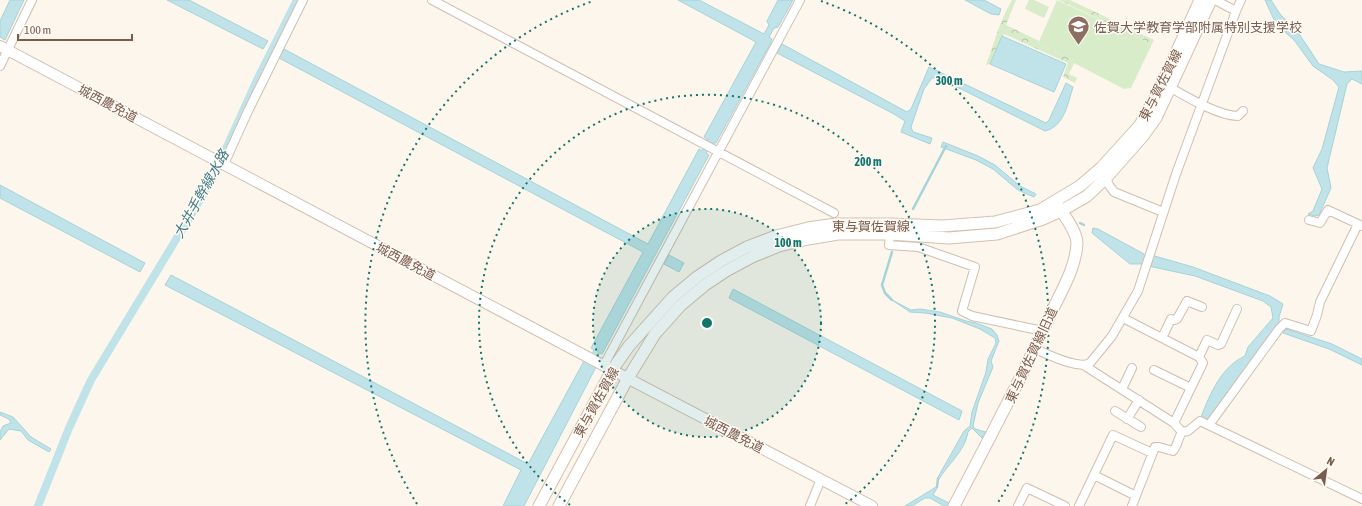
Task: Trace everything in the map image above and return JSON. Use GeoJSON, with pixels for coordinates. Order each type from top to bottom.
{"type":"FeatureCollection","features":[{"type":"Feature","properties":{"kind":"main road","name":"東与賀佐賀線"},"geometry":{"type":"LineString","coordinates":[[559,506],[628,378],[655,334],[681,305],[705,285],[726,271],[752,257],[779,246],[838,234],[890,234],[949,238],[997,234],[1043,220],[1087,196],[1140,125],[1162,84],[1200,0]]}},
{"type":"Feature","properties":{"kind":"main road","name":"東与賀佐賀線"},"geometry":{"type":"LineString","coordinates":[[539,506],[600,363],[629,346],[673,297],[703,273],[747,247],[776,236],[808,228],[836,224],[942,226],[995,222],[1040,210],[1104,173],[1143,136],[1156,118],[1171,88],[1211,0]]}},
{"type":"Feature","properties":{"kind":"main road","name":"東与賀佐賀線旧道"},"geometry":{"type":"LineString","coordinates":[[958,505],[1035,349],[1074,262],[1077,242],[1070,225],[1055,201]]}},
{"type":"Feature","properties":{"kind":"street"},"geometry":{"type":"LineString","coordinates":[[0,66],[4,48],[32,0]]}},
{"type":"Feature","properties":{"kind":"street"},"geometry":{"type":"LineString","coordinates":[[220,162],[249,109],[303,0]]}},
{"type":"Feature","properties":{"kind":"street"},"geometry":{"type":"LineString","coordinates":[[432,0],[703,145],[834,213]]}},
{"type":"Feature","properties":{"kind":"street"},"geometry":{"type":"LineString","coordinates":[[600,363],[715,151],[800,0]]}},
{"type":"Feature","properties":{"kind":"street"},"geometry":{"type":"LineString","coordinates":[[1216,0],[1236,11]]}},
{"type":"Feature","properties":{"kind":"street"},"geometry":{"type":"LineString","coordinates":[[1085,366],[1090,364],[1103,349],[1138,291],[1163,212],[1201,104],[1241,0]]}},
{"type":"Feature","properties":{"kind":"street","name":"城西農免道"},"geometry":{"type":"LineString","coordinates":[[4,48],[872,506]]}},
{"type":"Feature","properties":{"kind":"street"},"geometry":{"type":"LineString","coordinates":[[1171,88],[1201,104],[1231,116],[1238,116],[1243,111]]}},
{"type":"Feature","properties":{"kind":"street"},"geometry":{"type":"LineString","coordinates":[[1104,173],[1114,192],[1163,212]]}},
{"type":"Feature","properties":{"kind":"street"},"geometry":{"type":"LineString","coordinates":[[1209,426],[1279,329],[1285,323],[1311,331],[1320,302],[1360,225],[1328,210],[1320,223],[1309,220]]}},
{"type":"Feature","properties":{"kind":"street"},"geometry":{"type":"LineString","coordinates":[[890,234],[889,245],[918,247],[975,267],[962,311],[972,316],[1043,331]]}},
{"type":"Feature","properties":{"kind":"street"},"geometry":{"type":"LineString","coordinates":[[1162,338],[1171,319],[1177,319],[1187,301],[1202,307]]}},
{"type":"Feature","properties":{"kind":"street"},"geometry":{"type":"LineString","coordinates":[[1199,357],[1207,340],[1218,345],[1221,344],[1237,309]]}},
{"type":"Feature","properties":{"kind":"street"},"geometry":{"type":"LineString","coordinates":[[1123,318],[1199,357],[1203,363],[1174,423]]}},
{"type":"Feature","properties":{"kind":"street"},"geometry":{"type":"LineString","coordinates":[[1035,349],[1068,362],[1085,366],[1174,423],[1182,432]]}},
{"type":"Feature","properties":{"kind":"street"},"geometry":{"type":"LineString","coordinates":[[1122,389],[1132,368]]}},
{"type":"Feature","properties":{"kind":"street"},"geometry":{"type":"LineString","coordinates":[[1154,370],[1191,388]]}},
{"type":"Feature","properties":{"kind":"street"},"geometry":{"type":"LineString","coordinates":[[1127,419],[1139,400]]}},
{"type":"Feature","properties":{"kind":"street"},"geometry":{"type":"LineString","coordinates":[[1115,411],[1141,427]]}},
{"type":"Feature","properties":{"kind":"street"},"geometry":{"type":"LineString","coordinates":[[1182,432],[1188,431],[1200,421],[1362,499]]}},
{"type":"Feature","properties":{"kind":"street"},"geometry":{"type":"LineString","coordinates":[[1132,506],[1155,447],[1173,451],[1177,447],[1182,432]]}},
{"type":"Feature","properties":{"kind":"street"},"geometry":{"type":"LineString","coordinates":[[1079,506],[1113,435],[1152,453]]}},
{"type":"Feature","properties":{"kind":"street"},"geometry":{"type":"LineString","coordinates":[[1094,475],[1136,496]]}},
{"type":"Feature","properties":{"kind":"street"},"geometry":{"type":"LineString","coordinates":[[810,506],[821,479]]}},
{"type":"Feature","properties":{"kind":"street"},"geometry":{"type":"LineString","coordinates":[[1018,506],[1027,488],[1065,506]]}},
{"type":"Feature","properties":{"kind":"green space"},"geometry":{"type":"Polygon","coordinates":[[[1012,0],[1016,0],[1006,25],[1039,41],[1038,44],[1074,60],[1069,74],[1077,78],[1075,83],[1063,77],[1068,63],[1004,34],[990,64],[986,65],[1001,24],[1012,0]]]}},
{"type":"Feature","properties":{"kind":"green space"},"geometry":{"type":"Polygon","coordinates":[[[1029,0],[1034,0],[1049,7],[1044,18],[1025,9],[1029,0]]]}},
{"type":"Feature","properties":{"kind":"green space"},"geometry":{"type":"Polygon","coordinates":[[[1057,0],[1152,44],[1131,88],[1124,89],[1074,63],[1074,60],[1038,44],[1057,0]]]}},
{"type":"Feature","properties":{"kind":"green space"},"geometry":{"type":"Polygon","coordinates":[[[1059,0],[1070,0],[1154,40],[1152,44],[1059,0]]]}},
{"type":"Feature","properties":{"kind":"water"},"geometry":{"type":"Polygon","coordinates":[[[10,0],[24,0],[5,40],[0,37],[0,21],[10,0]]]}},
{"type":"Feature","properties":{"kind":"water"},"geometry":{"type":"Polygon","coordinates":[[[167,0],[189,0],[268,41],[263,49],[167,0]]]}},
{"type":"Feature","properties":{"kind":"water"},"geometry":{"type":"Polygon","coordinates":[[[678,0],[699,0],[764,34],[769,25],[767,21],[778,0],[793,0],[778,27],[774,28],[769,37],[772,39],[770,44],[716,143],[712,143],[706,153],[709,155],[602,354],[599,353],[593,365],[596,367],[524,506],[503,506],[521,470],[165,285],[171,275],[528,464],[584,361],[588,363],[594,350],[591,348],[643,252],[279,58],[284,49],[648,244],[699,149],[702,151],[708,140],[704,137],[756,42],[678,0]]]}},
{"type":"Feature","properties":{"kind":"water"},"geometry":{"type":"Polygon","coordinates":[[[965,0],[984,0],[1001,9],[999,15],[991,14],[965,0]]]}},
{"type":"Feature","properties":{"kind":"water"},"geometry":{"type":"Polygon","coordinates":[[[1265,0],[1271,0],[1280,14],[1300,35],[1319,64],[1344,72],[1362,71],[1362,84],[1352,79],[1347,84],[1327,168],[1331,188],[1319,215],[1315,216],[1308,214],[1313,211],[1322,189],[1313,168],[1322,149],[1339,87],[1333,80],[1313,66],[1294,40],[1276,24],[1265,0]]]}},
{"type":"Feature","properties":{"kind":"water"},"geometry":{"type":"Polygon","coordinates":[[[1002,36],[1066,64],[1054,92],[990,64],[1002,36]]]}},
{"type":"Feature","properties":{"kind":"water"},"geometry":{"type":"Polygon","coordinates":[[[782,44],[907,112],[911,109],[929,67],[1046,123],[1049,120],[1066,83],[1073,87],[1061,120],[1057,125],[1045,131],[939,78],[932,78],[924,89],[911,127],[913,132],[932,138],[930,144],[901,132],[905,121],[894,114],[777,53],[782,44]]]}},
{"type":"Feature","properties":{"kind":"water"},"geometry":{"type":"Polygon","coordinates":[[[943,142],[978,156],[995,165],[1020,186],[1036,194],[1034,197],[1018,190],[993,169],[976,160],[941,147],[943,142]]]}},
{"type":"Feature","properties":{"kind":"water"},"geometry":{"type":"Polygon","coordinates":[[[0,185],[145,263],[140,272],[0,198],[0,185]]]}},
{"type":"Feature","properties":{"kind":"water"},"geometry":{"type":"Polygon","coordinates":[[[1093,228],[1098,229],[1144,254],[1145,257],[1151,255],[1193,267],[1270,296],[1283,304],[1279,317],[1279,324],[1207,420],[1201,417],[1217,382],[1229,367],[1245,356],[1248,347],[1273,318],[1271,307],[1263,301],[1195,276],[1148,266],[1144,262],[1142,264],[1130,264],[1092,233],[1093,228]]]}},
{"type":"Feature","properties":{"kind":"water"},"geometry":{"type":"Polygon","coordinates":[[[669,255],[684,263],[679,272],[664,264],[669,255]]]}},
{"type":"Feature","properties":{"kind":"water"},"geometry":{"type":"Polygon","coordinates":[[[733,289],[962,411],[959,420],[729,298],[733,289]]]}},
{"type":"Feature","properties":{"kind":"water"},"geometry":{"type":"Polygon","coordinates":[[[892,300],[911,310],[920,309],[940,312],[992,329],[997,335],[999,341],[991,361],[993,367],[978,403],[973,426],[975,429],[986,432],[982,438],[972,428],[968,432],[960,451],[939,479],[937,479],[964,431],[970,426],[972,412],[986,372],[988,359],[996,343],[995,338],[980,329],[952,318],[910,312],[892,300]]]}},
{"type":"Feature","properties":{"kind":"water"},"geometry":{"type":"Polygon","coordinates":[[[1286,329],[1332,344],[1362,359],[1362,365],[1329,349],[1283,333],[1286,329]]]}},
{"type":"Feature","properties":{"kind":"water"},"geometry":{"type":"Polygon","coordinates":[[[0,412],[13,417],[31,437],[51,449],[49,452],[28,440],[21,431],[9,429],[0,440],[0,432],[3,426],[11,423],[9,419],[0,415],[0,412]]]}},
{"type":"Feature","properties":{"kind":"water"},"geometry":{"type":"Polygon","coordinates":[[[936,487],[937,488],[933,495],[949,503],[948,506],[944,506],[930,498],[925,498],[912,506],[905,506],[936,487]]]}},
{"type":"Feature","properties":{"kind":"waterway","name":"大井手幹線水路"},"geometry":{"type":"LineString","coordinates":[[38,506],[69,428],[91,380],[212,180],[257,80],[297,0]]}},
{"type":"Feature","properties":{"kind":"waterway"},"geometry":{"type":"LineString","coordinates":[[913,209],[946,146]]}},
{"type":"Feature","properties":{"kind":"waterway"},"geometry":{"type":"LineString","coordinates":[[1080,223],[1084,225]]}},
{"type":"Feature","properties":{"kind":"waterway"},"geometry":{"type":"LineString","coordinates":[[892,252],[882,285],[885,293],[892,300]]}},
{"type":"Feature","properties":{"kind":"waterway"},"geometry":{"type":"LineString","coordinates":[[937,487],[938,479]]}},
{"type":"Feature","properties":{"kind":"place","name":"佐賀大学教育学部附属特別支援学校"},"geometry":{"type":"Point","coordinates":[1079,46]}}]}
